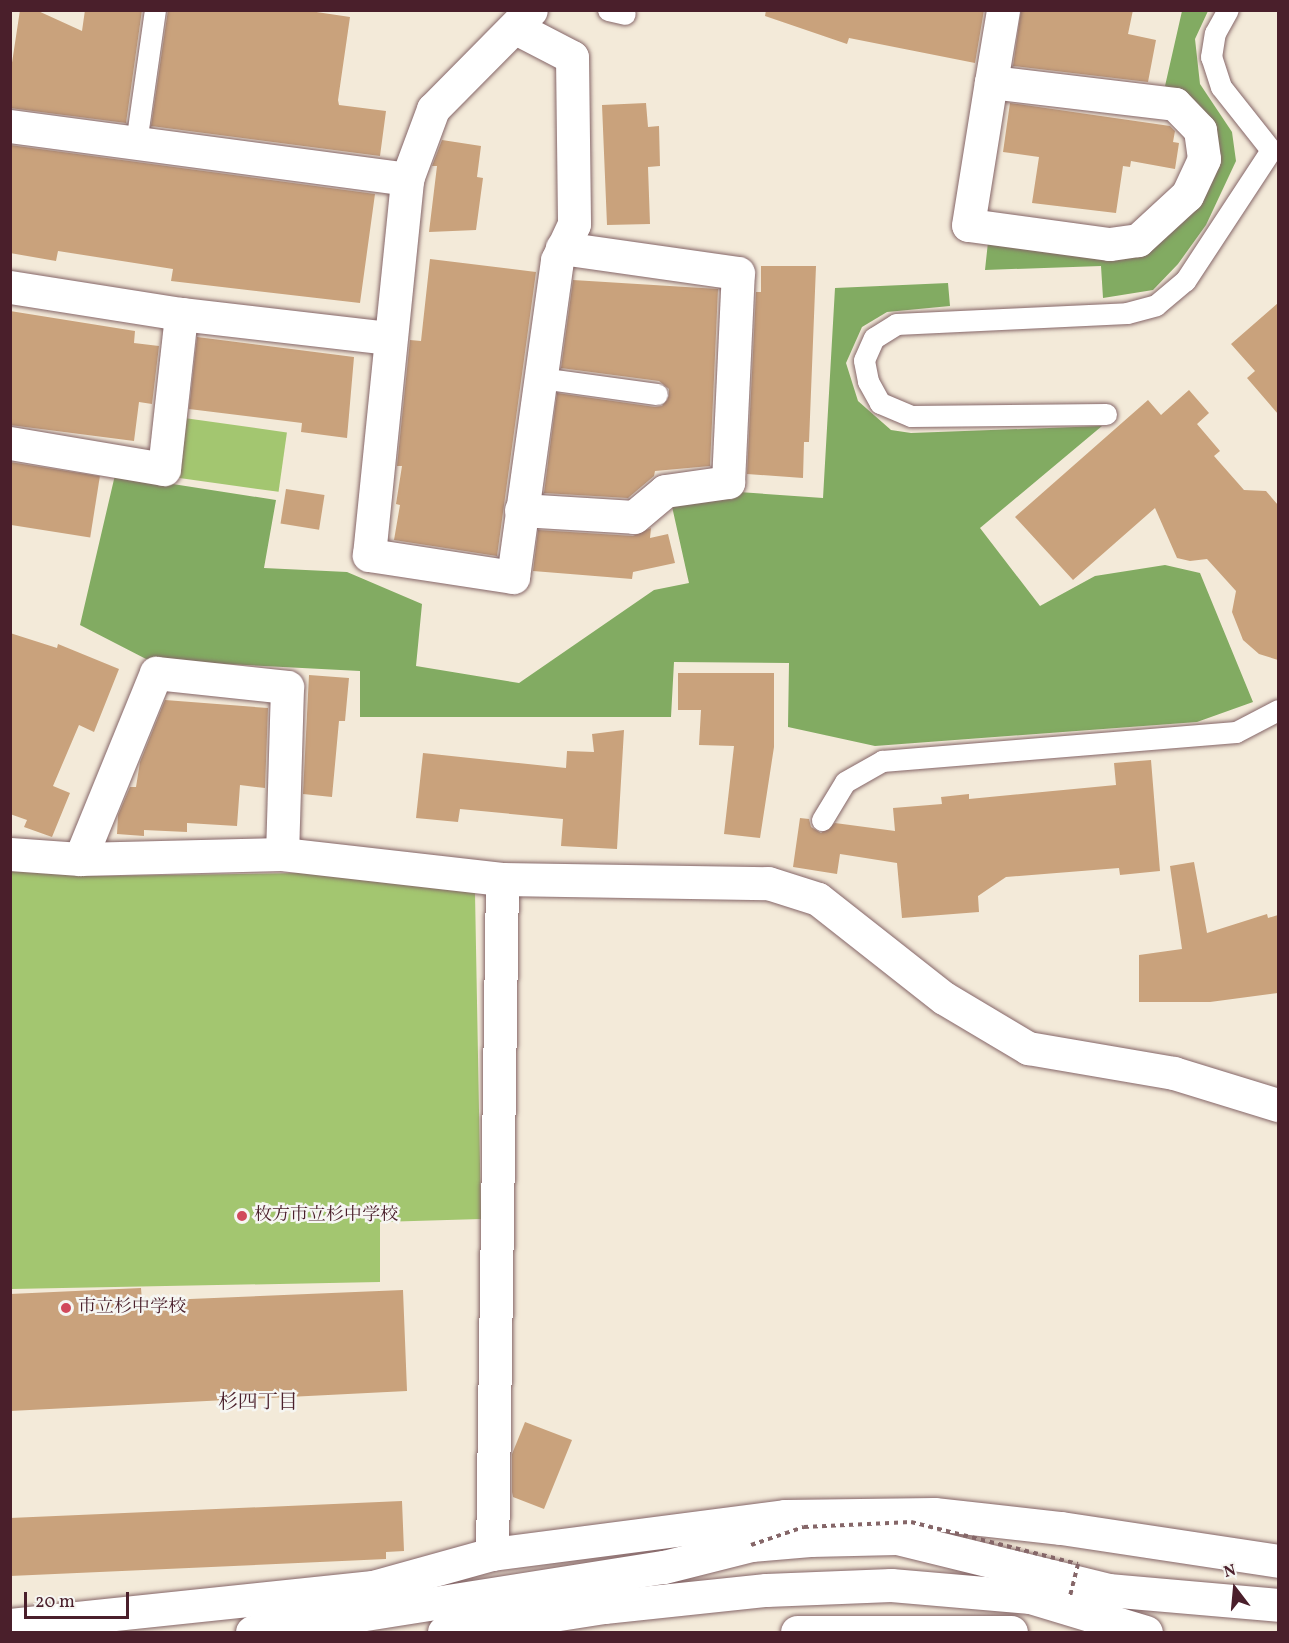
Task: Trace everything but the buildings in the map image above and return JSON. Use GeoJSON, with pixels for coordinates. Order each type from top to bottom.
{"type":"FeatureCollection","features":[{"type":"Feature","properties":{"kind":"street"},"geometry":{"type":"LineString","coordinates":[[991,82],[1175,104],[1200,130],[1204,159],[1187,195],[1138,240],[1109,244],[968,225],[991,82],[1004,10]]}},
{"type":"Feature","properties":{"kind":"street"},"geometry":{"type":"LineString","coordinates":[[523,19],[572,57],[574,224],[557,260],[513,577],[369,555],[388,338],[407,178],[433,108],[523,19]]}},
{"type":"Feature","properties":{"kind":"street"},"geometry":{"type":"LineString","coordinates":[[10,126],[407,178]]}},
{"type":"Feature","properties":{"kind":"street"},"geometry":{"type":"LineString","coordinates":[[521,510],[634,517],[665,491],[728,482],[738,273],[562,248]]}},
{"type":"Feature","properties":{"kind":"street"},"geometry":{"type":"LineString","coordinates":[[10,287],[181,314],[388,338]]}},
{"type":"Feature","properties":{"kind":"street"},"geometry":{"type":"LineString","coordinates":[[10,443],[164,469],[181,314]]}},
{"type":"Feature","properties":{"kind":"street"},"geometry":{"type":"LineString","coordinates":[[80,859],[156,673],[287,687],[282,854]]}},
{"type":"Feature","properties":{"kind":"street"},"geometry":{"type":"LineString","coordinates":[[10,854],[80,859],[282,854],[502,879],[768,883],[818,899],[944,998],[1028,1048],[1174,1073],[1278,1105]]}},
{"type":"Feature","properties":{"kind":"street"},"geometry":{"type":"LineString","coordinates":[[492,1554],[502,879]]}},
{"type":"Feature","properties":{"kind":"street"},"geometry":{"type":"LineString","coordinates":[[10,1625],[373,1587],[492,1554],[785,1516],[934,1515],[1061,1528],[1278,1561]]}},
{"type":"Feature","properties":{"kind":"street"},"geometry":{"type":"LineString","coordinates":[[252,1632],[642,1571],[751,1545],[897,1538],[1108,1590],[1278,1605]]}},
{"type":"Feature","properties":{"kind":"street"},"geometry":{"type":"LineString","coordinates":[[444,1632],[604,1607],[766,1590],[891,1585],[1030,1598],[1146,1632]]}},
{"type":"Feature","properties":{"kind":"street"},"geometry":{"type":"LineString","coordinates":[[797,1632],[1011,1632]]}},
{"type":"Feature","properties":{"kind":"lane"},"geometry":{"type":"LineString","coordinates":[[136,143],[155,10]]}},
{"type":"Feature","properties":{"kind":"lane"},"geometry":{"type":"LineString","coordinates":[[1106,414],[911,416],[880,403],[868,381],[864,360],[874,338],[896,324],[1127,313],[1156,305],[1185,281],[1271,150],[1221,87],[1211,57],[1215,33],[1228,10]]}},
{"type":"Feature","properties":{"kind":"lane"},"geometry":{"type":"LineString","coordinates":[[541,378],[657,394]]}},
{"type":"Feature","properties":{"kind":"lane"},"geometry":{"type":"LineString","coordinates":[[822,820],[845,782],[882,761],[1236,732],[1278,710]]}},
{"type":"Feature","properties":{"kind":"path"},"geometry":{"type":"LineString","coordinates":[[751,1545],[804,1527],[911,1522],[1078,1564],[1070,1596]]}},
{"type":"Feature","properties":{"kind":"green space"},"geometry":{"type":"Polygon","coordinates":[[[1182,11],[1208,11],[1195,39],[1200,84],[1232,132],[1236,161],[1206,225],[1178,264],[1153,290],[1103,298],[1101,266],[985,270],[988,242],[1162,238],[1203,115],[1165,86],[1182,11]]]}},
{"type":"Feature","properties":{"kind":"green space"},"geometry":{"type":"Polygon","coordinates":[[[948,283],[950,306],[887,312],[862,327],[846,363],[858,401],[891,430],[911,433],[1102,426],[980,528],[1040,606],[1095,576],[1165,565],[1200,573],[1253,702],[1197,722],[875,746],[788,727],[789,663],[674,662],[671,717],[360,717],[360,671],[148,660],[80,625],[115,475],[276,500],[264,568],[347,572],[422,604],[416,666],[519,683],[654,590],[689,583],[671,502],[739,492],[823,498],[835,288],[948,283]]]}},
{"type":"Feature","properties":{"kind":"green space"},"geometry":{"type":"Polygon","coordinates":[[[177,417],[287,432],[279,492],[169,476],[177,417]]]}},
{"type":"Feature","properties":{"kind":"green space"},"geometry":{"type":"Polygon","coordinates":[[[10,870],[96,876],[301,873],[392,879],[475,893],[481,1219],[380,1222],[380,1282],[11,1289],[10,870]]]}},
{"type":"Feature","properties":{"kind":"place","name":"枚方市立杉中学校"},"geometry":{"type":"Point","coordinates":[242,1216]}},
{"type":"Feature","properties":{"kind":"place","name":"市立杉中学校"},"geometry":{"type":"Point","coordinates":[66,1308]}},
{"type":"Feature","properties":{"kind":"district","name":"杉四丁目"},"geometry":{"type":"Point","coordinates":[258,1403]}}]}
